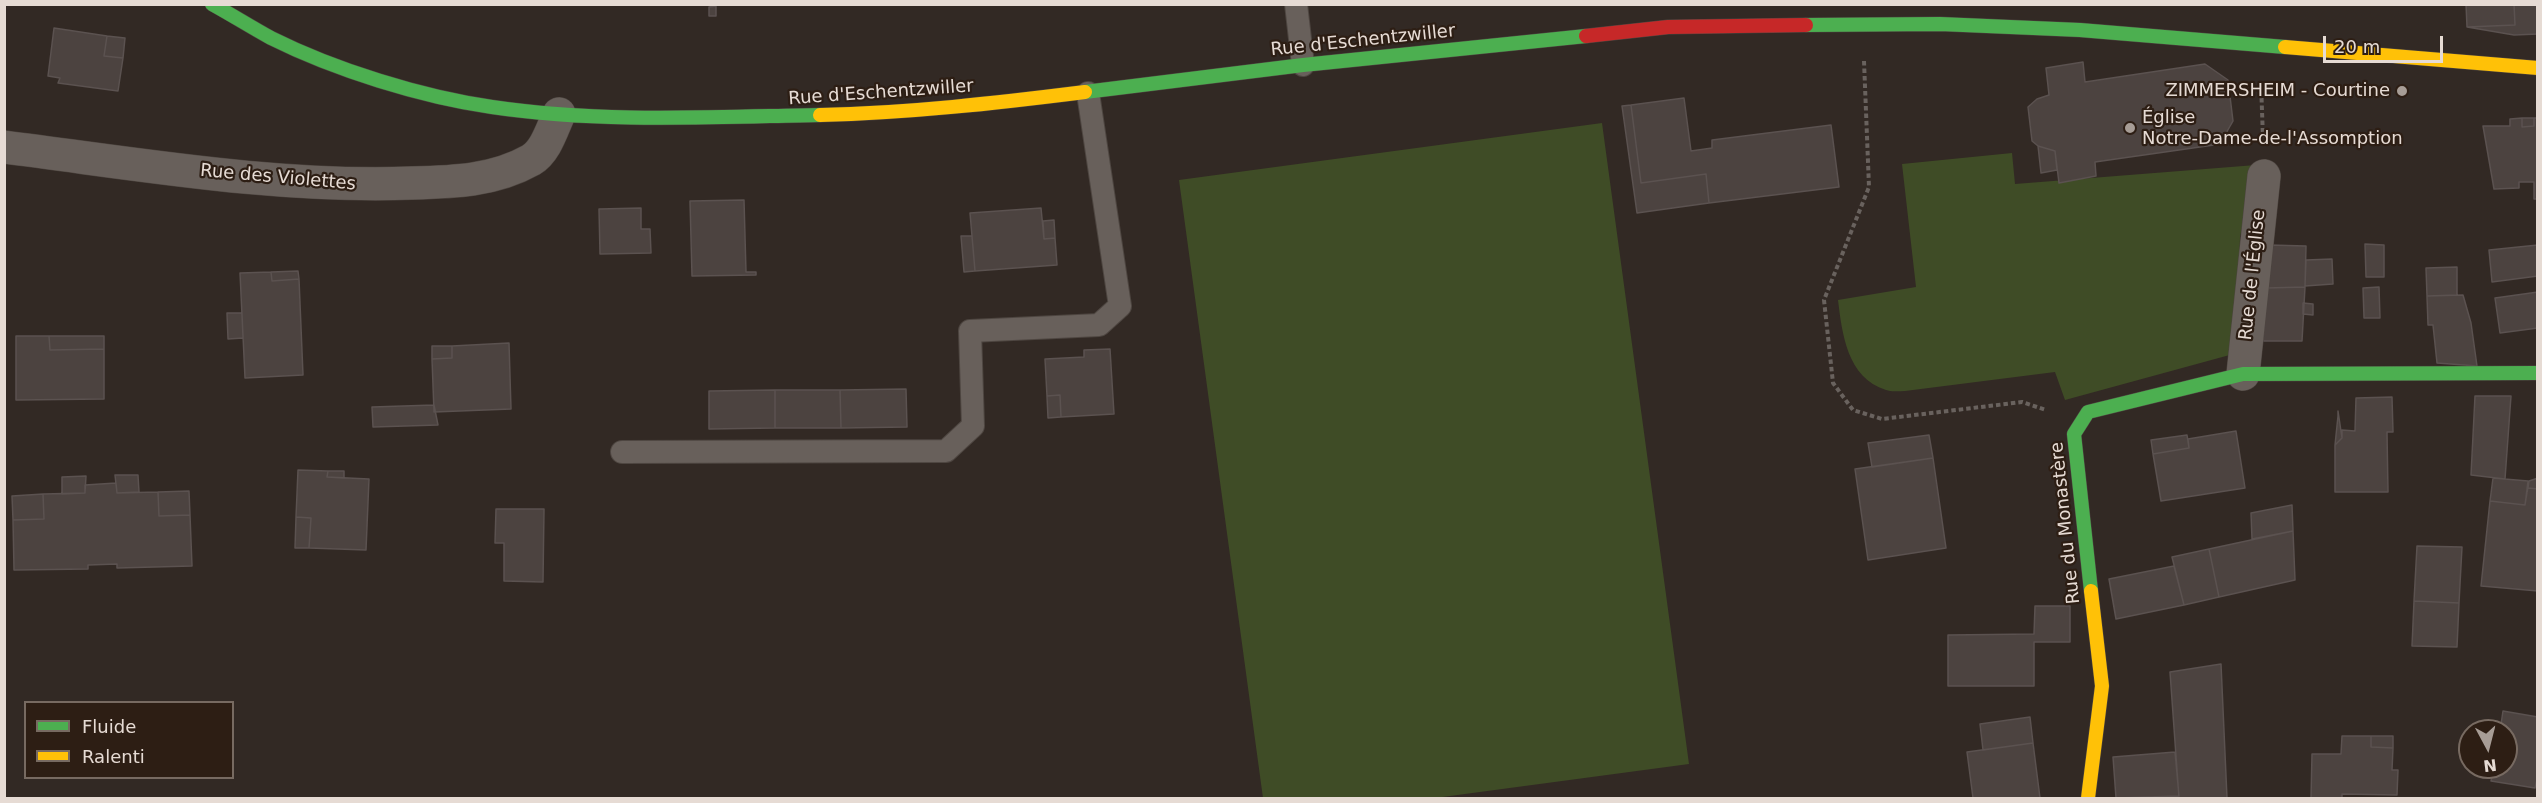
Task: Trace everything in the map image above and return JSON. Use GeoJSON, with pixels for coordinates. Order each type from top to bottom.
{"type":"FeatureCollection","features":[{"type":"Feature","properties":{"kind":"main road","name":"Rue d'Eschentzwiller"},"geometry":{"type":"LineString","coordinates":[[212,4],[272,38],[343,68],[415,90],[491,107],[559,114],[682,118],[874,114],[976,106],[1303,65],[1668,27],[1863,24],[1939,14],[2080,30],[2260,43],[2439,61],[2538,68]]}},
{"type":"Feature","properties":{"kind":"main road","name":"Rue du Monastère"},"geometry":{"type":"LineString","coordinates":[[2088,798],[2102,686],[2077,428],[2088,412],[2243,374],[2538,373]]}},
{"type":"Feature","properties":{"kind":"street","name":"Rue des Violettes"},"geometry":{"type":"LineString","coordinates":[[4,147],[287,182],[361,185],[466,181],[508,171],[533,159],[545,146],[559,114]]}},
{"type":"Feature","properties":{"kind":"street","name":"Rue de l'Église"},"geometry":{"type":"LineString","coordinates":[[2243,374],[2264,176]]}},
{"type":"Feature","properties":{"kind":"lane"},"geometry":{"type":"LineString","coordinates":[[1296,4],[1303,65]]}},
{"type":"Feature","properties":{"kind":"lane"},"geometry":{"type":"LineString","coordinates":[[622,452],[946,451],[973,426],[970,331],[1100,325],[1120,306],[1088,93]]}},
{"type":"Feature","properties":{"kind":"path"},"geometry":{"type":"LineString","coordinates":[[1863,24],[1869,187],[1824,300],[1833,383],[1853,410],[1882,419],[2022,402],[2077,428]]}},
{"type":"Feature","properties":{"kind":"path"},"geometry":{"type":"LineString","coordinates":[[2260,43],[2264,176]]}},
{"type":"Feature","properties":{"kind":"green space"},"geometry":{"type":"Polygon","coordinates":[[[1602,123],[1689,764],[1435,798],[1263,798],[1179,180],[1602,123]]]}},
{"type":"Feature","properties":{"kind":"green space"},"geometry":{"type":"Polygon","coordinates":[[[2012,153],[2015,184],[2256,165],[2240,237],[2237,353],[2065,400],[2055,372],[1905,391],[1886,390],[1863,376],[1849,353],[1838,300],[1916,287],[1902,164],[2012,153]]]}},
{"type":"Feature","properties":{"kind":"building"},"geometry":{"type":"Polygon","coordinates":[[[2466,4],[2514,4],[2515,25],[2467,27],[2466,4]]]}},
{"type":"Feature","properties":{"kind":"building"},"geometry":{"type":"Polygon","coordinates":[[[2514,4],[2538,4],[2538,34],[2514,35],[2467,27],[2515,25],[2514,4]]]}},
{"type":"Feature","properties":{"kind":"building"},"geometry":{"type":"Polygon","coordinates":[[[716,6],[716,16],[709,16],[709,7],[716,6]]]}},
{"type":"Feature","properties":{"kind":"building"},"geometry":{"type":"Polygon","coordinates":[[[54,28],[107,36],[104,56],[123,58],[118,91],[58,83],[60,78],[48,76],[54,28]]]}},
{"type":"Feature","properties":{"kind":"building"},"geometry":{"type":"Polygon","coordinates":[[[107,36],[125,38],[123,58],[104,56],[107,36]]]}},
{"type":"Feature","properties":{"kind":"building","name":"Église Notre-Dame-de-l'Assomption"},"geometry":{"type":"Polygon","coordinates":[[[2083,62],[2085,82],[2205,64],[2228,80],[2233,121],[2225,135],[2214,145],[2095,162],[2096,176],[2059,183],[2055,151],[2038,146],[2032,141],[2028,107],[2037,99],[2049,95],[2046,68],[2083,62]]]}},
{"type":"Feature","properties":{"kind":"building"},"geometry":{"type":"Polygon","coordinates":[[[1684,98],[1691,151],[1712,148],[1712,140],[1831,125],[1839,187],[1709,203],[1706,174],[1641,183],[1631,105],[1684,98]]]}},
{"type":"Feature","properties":{"kind":"building"},"geometry":{"type":"Polygon","coordinates":[[[1631,105],[1641,183],[1706,174],[1709,203],[1637,213],[1622,106],[1631,105]]]}},
{"type":"Feature","properties":{"kind":"building"},"geometry":{"type":"Polygon","coordinates":[[[2522,118],[2534,118],[2534,126],[2522,127],[2522,118]]]}},
{"type":"Feature","properties":{"kind":"building"},"geometry":{"type":"Polygon","coordinates":[[[2522,118],[2522,127],[2534,126],[2534,118],[2538,118],[2538,199],[2534,199],[2534,182],[2519,182],[2519,188],[2494,189],[2483,126],[2510,126],[2510,119],[2522,118]]]}},
{"type":"Feature","properties":{"kind":"building"},"geometry":{"type":"Polygon","coordinates":[[[2038,146],[2055,151],[2057,170],[2041,173],[2038,146]]]}},
{"type":"Feature","properties":{"kind":"building"},"geometry":{"type":"Polygon","coordinates":[[[744,200],[746,272],[756,272],[756,275],[692,276],[690,201],[744,200]]]}},
{"type":"Feature","properties":{"kind":"building"},"geometry":{"type":"Polygon","coordinates":[[[641,208],[641,229],[650,229],[651,253],[600,254],[599,209],[641,208]]]}},
{"type":"Feature","properties":{"kind":"building"},"geometry":{"type":"Polygon","coordinates":[[[1041,208],[1044,239],[1055,238],[1057,265],[975,271],[970,213],[1041,208]]]}},
{"type":"Feature","properties":{"kind":"building"},"geometry":{"type":"Polygon","coordinates":[[[1054,220],[1055,238],[1044,239],[1043,221],[1054,220]]]}},
{"type":"Feature","properties":{"kind":"building"},"geometry":{"type":"Polygon","coordinates":[[[961,236],[972,236],[975,271],[964,272],[961,236]]]}},
{"type":"Feature","properties":{"kind":"building"},"geometry":{"type":"Polygon","coordinates":[[[2365,244],[2384,245],[2384,277],[2366,277],[2365,244]]]}},
{"type":"Feature","properties":{"kind":"building"},"geometry":{"type":"Polygon","coordinates":[[[2269,245],[2306,246],[2305,287],[2266,288],[2269,245]]]}},
{"type":"Feature","properties":{"kind":"building"},"geometry":{"type":"Polygon","coordinates":[[[2538,245],[2538,276],[2492,282],[2489,250],[2538,245]]]}},
{"type":"Feature","properties":{"kind":"building"},"geometry":{"type":"Polygon","coordinates":[[[2332,259],[2333,284],[2305,286],[2306,260],[2332,259]]]}},
{"type":"Feature","properties":{"kind":"building"},"geometry":{"type":"Polygon","coordinates":[[[2457,267],[2457,295],[2427,296],[2426,268],[2457,267]]]}},
{"type":"Feature","properties":{"kind":"building"},"geometry":{"type":"Polygon","coordinates":[[[298,271],[299,279],[272,281],[271,272],[298,271]]]}},
{"type":"Feature","properties":{"kind":"building"},"geometry":{"type":"Polygon","coordinates":[[[271,272],[272,281],[299,279],[303,375],[245,378],[240,273],[271,272]]]}},
{"type":"Feature","properties":{"kind":"building"},"geometry":{"type":"Polygon","coordinates":[[[2305,287],[2302,341],[2263,341],[2266,288],[2305,287]]]}},
{"type":"Feature","properties":{"kind":"building"},"geometry":{"type":"Polygon","coordinates":[[[2379,287],[2380,318],[2364,318],[2363,288],[2379,287]]]}},
{"type":"Feature","properties":{"kind":"building"},"geometry":{"type":"Polygon","coordinates":[[[2538,292],[2538,328],[2500,333],[2495,298],[2538,292]]]}},
{"type":"Feature","properties":{"kind":"building"},"geometry":{"type":"Polygon","coordinates":[[[2463,295],[2471,323],[2477,366],[2437,363],[2433,325],[2428,325],[2427,296],[2463,295]]]}},
{"type":"Feature","properties":{"kind":"building"},"geometry":{"type":"Polygon","coordinates":[[[2303,303],[2313,304],[2313,315],[2303,314],[2303,303]]]}},
{"type":"Feature","properties":{"kind":"building"},"geometry":{"type":"Polygon","coordinates":[[[227,313],[242,313],[243,338],[228,339],[227,313]]]}},
{"type":"Feature","properties":{"kind":"building"},"geometry":{"type":"Polygon","coordinates":[[[16,336],[49,336],[50,350],[104,349],[104,399],[16,400],[16,336]]]}},
{"type":"Feature","properties":{"kind":"building"},"geometry":{"type":"Polygon","coordinates":[[[49,336],[104,336],[104,349],[50,350],[49,336]]]}},
{"type":"Feature","properties":{"kind":"building"},"geometry":{"type":"Polygon","coordinates":[[[509,343],[511,409],[434,412],[432,359],[452,358],[452,346],[509,343]]]}},
{"type":"Feature","properties":{"kind":"building"},"geometry":{"type":"Polygon","coordinates":[[[432,346],[452,346],[452,358],[432,359],[432,346]]]}},
{"type":"Feature","properties":{"kind":"building"},"geometry":{"type":"Polygon","coordinates":[[[1110,349],[1114,414],[1061,417],[1060,395],[1047,396],[1045,359],[1084,357],[1084,350],[1110,349]]]}},
{"type":"Feature","properties":{"kind":"building"},"geometry":{"type":"Polygon","coordinates":[[[906,389],[907,427],[841,428],[840,390],[906,389]]]}},
{"type":"Feature","properties":{"kind":"building"},"geometry":{"type":"Polygon","coordinates":[[[775,390],[840,390],[841,428],[775,428],[775,390]]]}},
{"type":"Feature","properties":{"kind":"building"},"geometry":{"type":"Polygon","coordinates":[[[775,390],[775,428],[709,429],[709,391],[775,390]]]}},
{"type":"Feature","properties":{"kind":"building"},"geometry":{"type":"Polygon","coordinates":[[[1060,395],[1061,417],[1048,418],[1047,396],[1060,395]]]}},
{"type":"Feature","properties":{"kind":"building"},"geometry":{"type":"Polygon","coordinates":[[[2475,396],[2511,396],[2505,479],[2471,475],[2475,396]]]}},
{"type":"Feature","properties":{"kind":"building"},"geometry":{"type":"Polygon","coordinates":[[[2392,397],[2393,432],[2387,432],[2388,492],[2335,492],[2335,445],[2342,438],[2342,430],[2355,431],[2356,398],[2392,397]]]}},
{"type":"Feature","properties":{"kind":"building"},"geometry":{"type":"Polygon","coordinates":[[[434,405],[438,425],[373,427],[372,407],[434,405]]]}},
{"type":"Feature","properties":{"kind":"building"},"geometry":{"type":"Polygon","coordinates":[[[2338,411],[2342,438],[2335,445],[2338,416],[2338,411]]]}},
{"type":"Feature","properties":{"kind":"building"},"geometry":{"type":"Polygon","coordinates":[[[2236,431],[2245,488],[2161,501],[2153,454],[2189,448],[2188,439],[2236,431]]]}},
{"type":"Feature","properties":{"kind":"building"},"geometry":{"type":"Polygon","coordinates":[[[1929,435],[1933,458],[1872,467],[1868,443],[1929,435]]]}},
{"type":"Feature","properties":{"kind":"building"},"geometry":{"type":"Polygon","coordinates":[[[2187,435],[2189,448],[2153,454],[2151,440],[2187,435]]]}},
{"type":"Feature","properties":{"kind":"building"},"geometry":{"type":"Polygon","coordinates":[[[1933,458],[1946,548],[1868,560],[1855,469],[1933,458]]]}},
{"type":"Feature","properties":{"kind":"building"},"geometry":{"type":"Polygon","coordinates":[[[298,470],[328,471],[327,477],[369,479],[366,550],[309,548],[311,518],[296,517],[298,470]]]}},
{"type":"Feature","properties":{"kind":"building"},"geometry":{"type":"Polygon","coordinates":[[[328,471],[344,471],[344,478],[327,477],[328,471]]]}},
{"type":"Feature","properties":{"kind":"building"},"geometry":{"type":"Polygon","coordinates":[[[115,475],[138,475],[139,492],[117,493],[115,475]]]}},
{"type":"Feature","properties":{"kind":"building"},"geometry":{"type":"Polygon","coordinates":[[[86,476],[85,493],[62,494],[62,477],[86,476]]]}},
{"type":"Feature","properties":{"kind":"building"},"geometry":{"type":"Polygon","coordinates":[[[2493,478],[2528,481],[2525,505],[2490,501],[2493,478]]]}},
{"type":"Feature","properties":{"kind":"building"},"geometry":{"type":"Polygon","coordinates":[[[2538,478],[2538,489],[2528,488],[2529,481],[2538,478]]]}},
{"type":"Feature","properties":{"kind":"building"},"geometry":{"type":"Polygon","coordinates":[[[2529,481],[2528,488],[2538,489],[2538,591],[2481,586],[2490,501],[2525,505],[2529,481]]]}},
{"type":"Feature","properties":{"kind":"building"},"geometry":{"type":"Polygon","coordinates":[[[116,483],[117,493],[158,492],[159,516],[190,515],[192,566],[117,568],[117,564],[88,565],[88,569],[14,570],[13,520],[44,519],[43,494],[85,493],[85,485],[116,483]]]}},
{"type":"Feature","properties":{"kind":"building"},"geometry":{"type":"Polygon","coordinates":[[[189,491],[190,515],[159,516],[158,492],[189,491]]]}},
{"type":"Feature","properties":{"kind":"building"},"geometry":{"type":"Polygon","coordinates":[[[43,494],[44,519],[13,520],[12,496],[43,494]]]}},
{"type":"Feature","properties":{"kind":"building"},"geometry":{"type":"Polygon","coordinates":[[[2292,505],[2293,531],[2252,539],[2251,513],[2292,505]]]}},
{"type":"Feature","properties":{"kind":"building"},"geometry":{"type":"Polygon","coordinates":[[[496,509],[544,509],[543,582],[504,581],[504,543],[495,543],[496,509]]]}},
{"type":"Feature","properties":{"kind":"building"},"geometry":{"type":"Polygon","coordinates":[[[296,517],[311,518],[309,548],[295,548],[296,517]]]}},
{"type":"Feature","properties":{"kind":"building"},"geometry":{"type":"Polygon","coordinates":[[[2293,531],[2295,580],[2219,597],[2209,549],[2293,531]]]}},
{"type":"Feature","properties":{"kind":"building"},"geometry":{"type":"Polygon","coordinates":[[[2417,546],[2462,547],[2459,603],[2414,601],[2417,546]]]}},
{"type":"Feature","properties":{"kind":"building"},"geometry":{"type":"Polygon","coordinates":[[[2209,549],[2219,597],[2184,605],[2172,557],[2209,549]]]}},
{"type":"Feature","properties":{"kind":"building"},"geometry":{"type":"Polygon","coordinates":[[[2174,566],[2184,605],[2116,619],[2109,579],[2174,566]]]}},
{"type":"Feature","properties":{"kind":"building"},"geometry":{"type":"Polygon","coordinates":[[[2414,601],[2459,603],[2457,647],[2412,646],[2414,601]]]}},
{"type":"Feature","properties":{"kind":"building"},"geometry":{"type":"Polygon","coordinates":[[[2035,606],[2070,606],[2070,642],[2034,642],[2034,686],[1948,686],[1948,635],[2034,634],[2035,606]]]}},
{"type":"Feature","properties":{"kind":"building"},"geometry":{"type":"Polygon","coordinates":[[[2221,664],[2227,798],[2179,798],[2170,672],[2221,664]]]}},
{"type":"Feature","properties":{"kind":"building"},"geometry":{"type":"Polygon","coordinates":[[[2503,711],[2538,717],[2538,775],[2535,788],[2491,781],[2491,779],[2518,779],[2518,719],[2502,719],[2503,711]]]}},
{"type":"Feature","properties":{"kind":"building"},"geometry":{"type":"Polygon","coordinates":[[[2030,717],[2033,743],[1983,750],[1980,724],[2030,717]]]}},
{"type":"Feature","properties":{"kind":"building"},"geometry":{"type":"Polygon","coordinates":[[[2342,736],[2371,736],[2371,747],[2393,748],[2392,770],[2398,770],[2397,795],[2342,794],[2342,798],[2311,798],[2312,754],[2341,754],[2342,736]]]}},
{"type":"Feature","properties":{"kind":"building"},"geometry":{"type":"Polygon","coordinates":[[[2371,736],[2393,736],[2393,748],[2371,747],[2371,736]]]}},
{"type":"Feature","properties":{"kind":"building"},"geometry":{"type":"Polygon","coordinates":[[[2033,743],[2040,798],[1973,798],[1967,752],[2033,743]]]}},
{"type":"Feature","properties":{"kind":"building"},"geometry":{"type":"Polygon","coordinates":[[[2175,752],[2179,796],[2116,798],[2113,757],[2175,752]]]}},
{"type":"Feature","properties":{"kind":"traffic: fast"},"geometry":{"type":"LineString","coordinates":[[212,4],[271,38],[323,61],[408,89],[492,107],[615,117],[820,115]]}},
{"type":"Feature","properties":{"kind":"traffic: fast"},"geometry":{"type":"LineString","coordinates":[[1806,25],[1940,24],[2080,30],[2285,47]]}},
{"type":"Feature","properties":{"kind":"traffic: fast"},"geometry":{"type":"LineString","coordinates":[[1085,92],[1303,65],[1586,36]]}},
{"type":"Feature","properties":{"kind":"traffic: fast"},"geometry":{"type":"LineString","coordinates":[[2091,591],[2074,434],[2088,412],[2243,374],[2538,373]]}},
{"type":"Feature","properties":{"kind":"traffic: slow"},"geometry":{"type":"LineString","coordinates":[[2285,47],[2538,68]]}},
{"type":"Feature","properties":{"kind":"traffic: slow"},"geometry":{"type":"LineString","coordinates":[[820,115],[953,107],[1085,92]]}},
{"type":"Feature","properties":{"kind":"traffic: slow"},"geometry":{"type":"LineString","coordinates":[[2088,798],[2102,686],[2091,591]]}},
{"type":"Feature","properties":{"kind":"traffic: jam"},"geometry":{"type":"LineString","coordinates":[[1586,36],[1668,27],[1806,25]]}},
{"type":"Feature","properties":{"kind":"place","name":"ZIMMERSHEIM - Courtine"},"geometry":{"type":"Point","coordinates":[2402,91]}},
{"type":"Feature","properties":{"kind":"place","name":"Église Notre-Dame-de-l'Assomption"},"geometry":{"type":"Point","coordinates":[2130,128]}}]}
